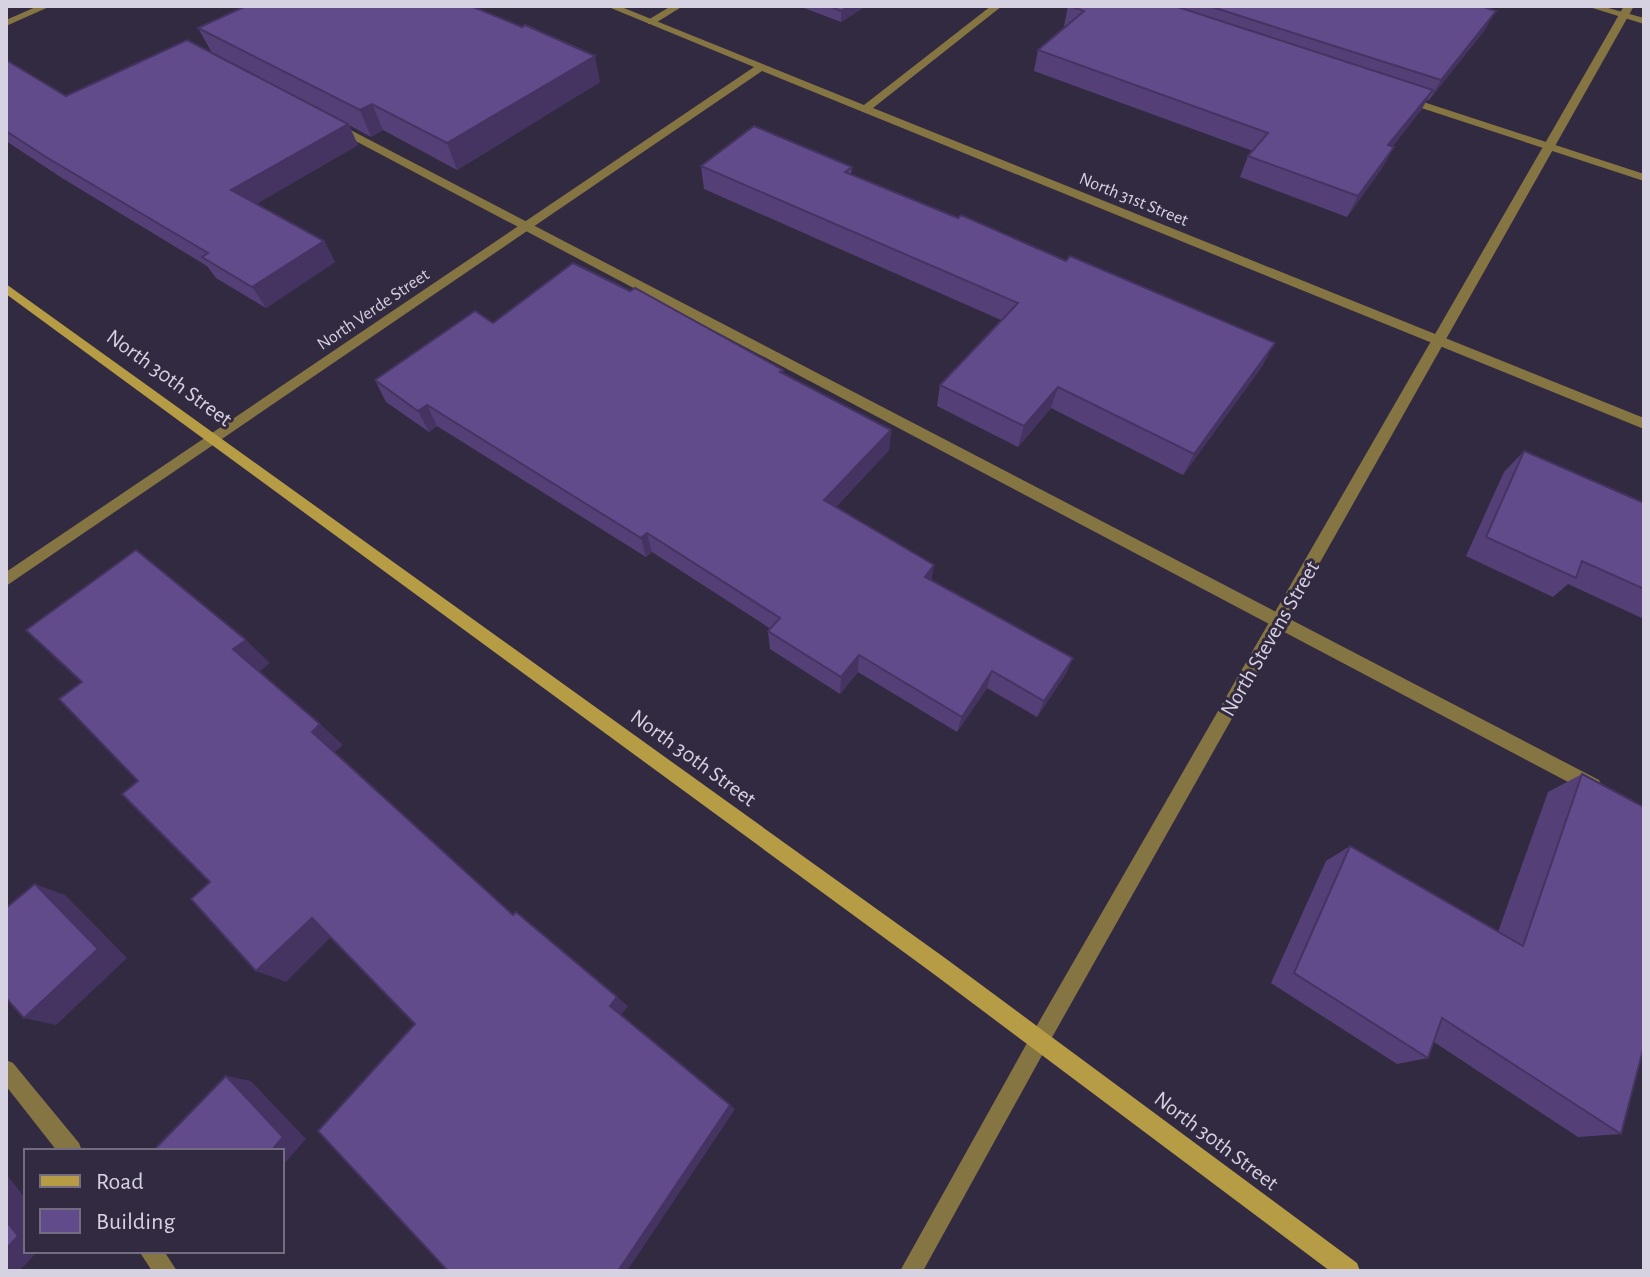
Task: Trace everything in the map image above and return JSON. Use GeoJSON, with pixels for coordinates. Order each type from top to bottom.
{"type":"FeatureCollection","features":[{"type":"Feature","properties":{"kind":"main road","name":"North 30th Street"},"geometry":{"type":"LineString","coordinates":[[6,288],[1039,1041],[1349,1271]]}},
{"type":"Feature","properties":{"kind":"street"},"geometry":{"type":"LineString","coordinates":[[6,23],[46,6]]}},
{"type":"Feature","properties":{"kind":"street","name":"North 31st Street"},"geometry":{"type":"LineString","coordinates":[[611,6],[1644,424]]}},
{"type":"Feature","properties":{"kind":"street"},"geometry":{"type":"LineString","coordinates":[[651,22],[678,6]]}},
{"type":"Feature","properties":{"kind":"street"},"geometry":{"type":"LineString","coordinates":[[865,109],[997,6]]}},
{"type":"Feature","properties":{"kind":"street"},"geometry":{"type":"LineString","coordinates":[[1591,6],[1627,11],[1644,21]]}},
{"type":"Feature","properties":{"kind":"street","name":"North Stevens Street"},"geometry":{"type":"LineString","coordinates":[[911,1271],[1627,11]]}},
{"type":"Feature","properties":{"kind":"street","name":"North Verde Street"},"geometry":{"type":"LineString","coordinates":[[6,580],[761,67]]}},
{"type":"Feature","properties":{"kind":"street"},"geometry":{"type":"LineString","coordinates":[[1387,94],[1644,178]]}},
{"type":"Feature","properties":{"kind":"street"},"geometry":{"type":"LineString","coordinates":[[318,117],[1602,791]]}},
{"type":"Feature","properties":{"kind":"street"},"geometry":{"type":"LineString","coordinates":[[6,1070],[69,1149]]}},
{"type":"Feature","properties":{"kind":"street"},"geometry":{"type":"LineString","coordinates":[[152,1253],[166,1271]]}},
{"type":"Feature","properties":{"kind":"building"},"geometry":{"type":"Polygon","coordinates":[[[246,6],[471,6],[522,27],[525,25],[595,56],[447,143],[372,104],[360,110],[198,28],[246,6]]]}},
{"type":"Feature","properties":{"kind":"building"},"geometry":{"type":"Polygon","coordinates":[[[829,6],[849,6],[841,11],[829,6]]]}},
{"type":"Feature","properties":{"kind":"building"},"geometry":{"type":"Polygon","coordinates":[[[1070,6],[1175,6],[1433,90],[1388,145],[1394,147],[1358,196],[1248,156],[1268,133],[1038,50],[1084,11],[1070,6]]]}},
{"type":"Feature","properties":{"kind":"building"},"geometry":{"type":"Polygon","coordinates":[[[1209,6],[1480,6],[1496,11],[1441,80],[1209,6]]]}},
{"type":"Feature","properties":{"kind":"building"},"geometry":{"type":"Polygon","coordinates":[[[187,40],[348,124],[231,190],[324,241],[252,287],[202,257],[208,253],[6,131],[6,60],[66,96],[187,40]]]}},
{"type":"Feature","properties":{"kind":"building"},"geometry":{"type":"Polygon","coordinates":[[[754,126],[852,167],[845,172],[958,218],[961,215],[1066,261],[1070,256],[1275,343],[1194,454],[1058,387],[1024,426],[940,385],[1018,303],[701,166],[754,126]]]}},
{"type":"Feature","properties":{"kind":"building"},"geometry":{"type":"Polygon","coordinates":[[[573,263],[630,291],[635,288],[783,370],[780,372],[891,430],[824,500],[934,565],[925,577],[1073,658],[1044,701],[992,671],[962,717],[859,655],[841,677],[768,631],[780,618],[647,533],[641,538],[427,405],[418,411],[375,380],[475,311],[493,323],[573,263]]]}},
{"type":"Feature","properties":{"kind":"building"},"geometry":{"type":"Polygon","coordinates":[[[1524,451],[1644,503],[1644,589],[1582,561],[1576,578],[1486,537],[1524,451]]]}},
{"type":"Feature","properties":{"kind":"building"},"geometry":{"type":"Polygon","coordinates":[[[136,550],[246,640],[233,649],[320,724],[312,732],[513,915],[516,912],[617,997],[610,1006],[730,1105],[618,1271],[448,1271],[318,1131],[415,1024],[312,918],[256,971],[191,899],[210,882],[122,794],[138,781],[59,699],[82,682],[26,630],[136,550]]]}},
{"type":"Feature","properties":{"kind":"building"},"geometry":{"type":"Polygon","coordinates":[[[1582,774],[1644,807],[1644,1046],[1621,1134],[1442,1018],[1428,1058],[1294,973],[1350,846],[1523,946],[1582,774]]]}},
{"type":"Feature","properties":{"kind":"building"},"geometry":{"type":"Polygon","coordinates":[[[35,884],[98,949],[24,1018],[6,998],[6,908],[35,884]]]}},
{"type":"Feature","properties":{"kind":"building"},"geometry":{"type":"Polygon","coordinates":[[[226,1076],[283,1137],[273,1149],[155,1149],[226,1076]]]}},
{"type":"Feature","properties":{"kind":"building"},"geometry":{"type":"Polygon","coordinates":[[[6,1221],[18,1236],[6,1249],[6,1221]]]}}]}
